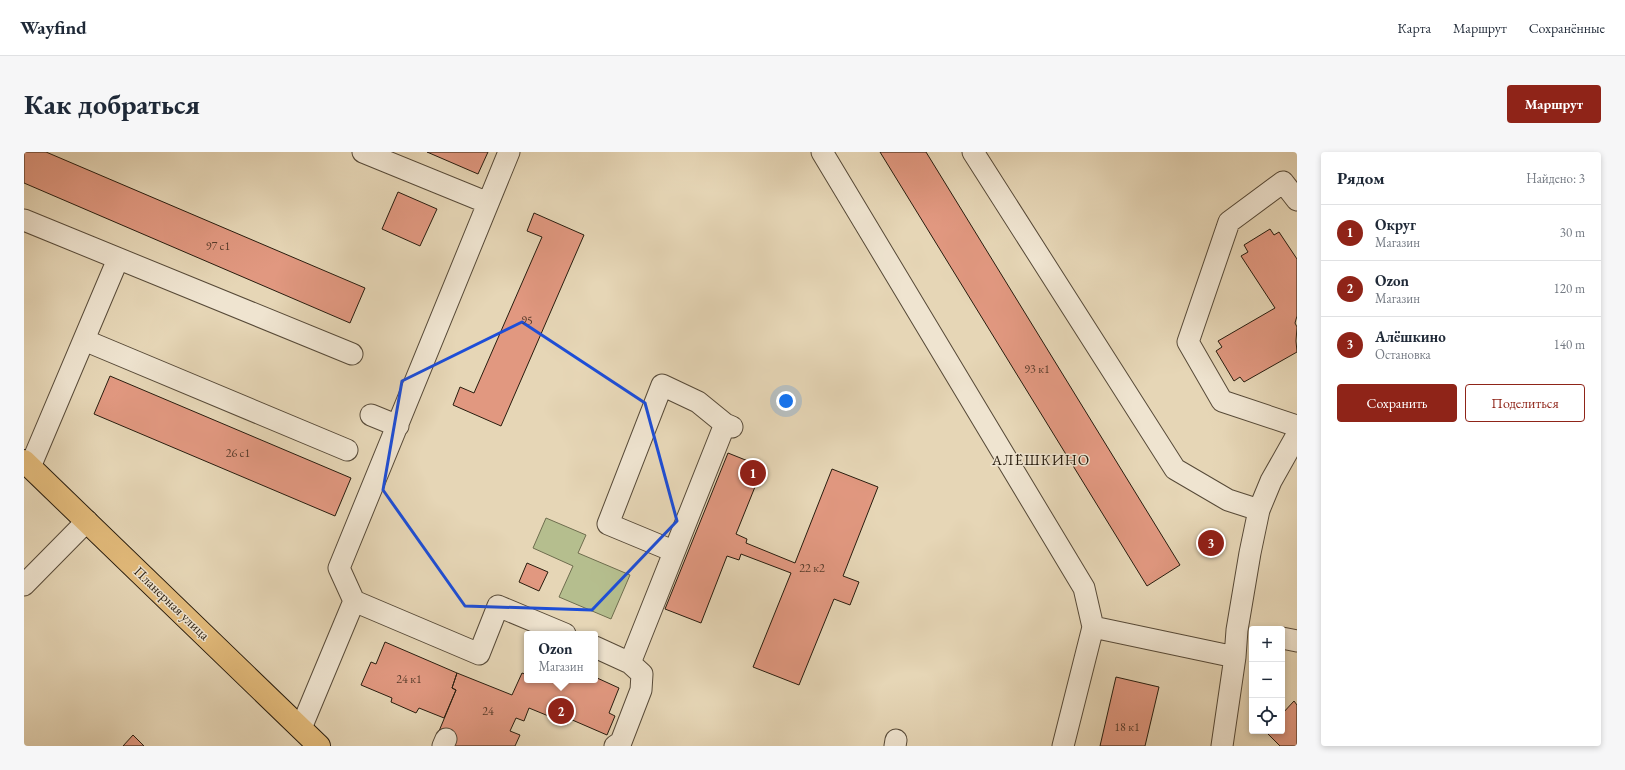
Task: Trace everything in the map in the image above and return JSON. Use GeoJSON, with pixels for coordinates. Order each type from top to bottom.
{"type":"FeatureCollection","features":[{"type":"Feature","properties":{"kind":"main road","name":"Планерная улица"},"geometry":{"type":"LineString","coordinates":[[27,464],[320,746]]}},
{"type":"Feature","properties":{"kind":"street"},"geometry":{"type":"LineString","coordinates":[[363,152],[488,203]]}},
{"type":"Feature","properties":{"kind":"street"},"geometry":{"type":"LineString","coordinates":[[509,152],[339,568],[354,600],[479,654],[498,606],[558,631]]}},
{"type":"Feature","properties":{"kind":"street"},"geometry":{"type":"LineString","coordinates":[[822,152],[1084,588],[1093,627],[1063,746]]}},
{"type":"Feature","properties":{"kind":"street"},"geometry":{"type":"LineString","coordinates":[[973,152],[1175,469],[1228,500],[1259,510]]}},
{"type":"Feature","properties":{"kind":"street"},"geometry":{"type":"LineString","coordinates":[[1297,200],[1283,182],[1229,222],[1188,342],[1222,401],[1297,426]]}},
{"type":"Feature","properties":{"kind":"street"},"geometry":{"type":"LineString","coordinates":[[24,220],[352,354]]}},
{"type":"Feature","properties":{"kind":"street"},"geometry":{"type":"LineString","coordinates":[[27,464],[84,340],[118,259]]}},
{"type":"Feature","properties":{"kind":"street"},"geometry":{"type":"LineString","coordinates":[[84,340],[347,450]]}},
{"type":"Feature","properties":{"kind":"street"},"geometry":{"type":"LineString","coordinates":[[630,663],[673,551],[728,425],[698,402],[662,385],[608,524],[673,551]]}},
{"type":"Feature","properties":{"kind":"street"},"geometry":{"type":"LineString","coordinates":[[371,415],[398,426]]}},
{"type":"Feature","properties":{"kind":"street"},"geometry":{"type":"LineString","coordinates":[[1226,743],[1235,657],[1244,631],[1250,553],[1259,510],[1271,481],[1297,435]]}},
{"type":"Feature","properties":{"kind":"street"},"geometry":{"type":"LineString","coordinates":[[24,586],[87,521]]}},
{"type":"Feature","properties":{"kind":"street"},"geometry":{"type":"LineString","coordinates":[[301,728],[354,600]]}},
{"type":"Feature","properties":{"kind":"street"},"geometry":{"type":"LineString","coordinates":[[1093,627],[1235,657]]}},
{"type":"Feature","properties":{"kind":"street"},"geometry":{"type":"LineString","coordinates":[[1285,638],[1297,640]]}},
{"type":"Feature","properties":{"kind":"street"},"geometry":{"type":"LineString","coordinates":[[598,648],[630,663],[642,674],[640,690],[621,742],[615,746]]}},
{"type":"Feature","properties":{"kind":"highlighted area"},"geometry":{"type":"Polygon","coordinates":[[[522,322],[645,403],[677,521],[592,610],[465,606],[383,490],[402,381],[522,322]]]}},
{"type":"Feature","properties":{"kind":"green space"},"geometry":{"type":"Polygon","coordinates":[[[546,518],[586,535],[578,553],[630,575],[611,619],[559,597],[573,566],[533,548],[546,518]]]}},
{"type":"Feature","properties":{"kind":"building"},"geometry":{"type":"Polygon","coordinates":[[[24,152],[46,152],[365,288],[350,323],[24,183],[24,152]]]}},
{"type":"Feature","properties":{"kind":"building"},"geometry":{"type":"Polygon","coordinates":[[[427,152],[488,152],[478,174],[427,152]]]}},
{"type":"Feature","properties":{"kind":"building"},"geometry":{"type":"Polygon","coordinates":[[[880,152],[926,152],[1180,565],[1147,586],[880,152]]]}},
{"type":"Feature","properties":{"kind":"building"},"geometry":{"type":"Polygon","coordinates":[[[398,192],[437,209],[420,246],[382,229],[398,192]]]}},
{"type":"Feature","properties":{"kind":"building"},"geometry":{"type":"Polygon","coordinates":[[[534,213],[584,235],[501,426],[453,405],[460,387],[474,393],[542,237],[527,231],[534,213]]]}},
{"type":"Feature","properties":{"kind":"building"},"geometry":{"type":"Polygon","coordinates":[[[1270,229],[1274,235],[1279,232],[1297,259],[1297,316],[1295,323],[1297,327],[1297,352],[1244,382],[1240,377],[1234,381],[1216,351],[1222,347],[1218,341],[1275,308],[1241,256],[1248,252],[1244,245],[1270,229]]]}},
{"type":"Feature","properties":{"kind":"building"},"geometry":{"type":"Polygon","coordinates":[[[110,376],[351,478],[335,516],[94,414],[110,376]]]}},
{"type":"Feature","properties":{"kind":"building"},"geometry":{"type":"Polygon","coordinates":[[[728,453],[763,467],[736,534],[747,539],[746,543],[795,563],[832,469],[878,487],[843,576],[859,582],[850,605],[834,599],[799,685],[753,667],[791,573],[741,554],[739,560],[727,556],[701,623],[665,609],[728,453]]]}},
{"type":"Feature","properties":{"kind":"building"},"geometry":{"type":"Polygon","coordinates":[[[527,563],[548,572],[539,591],[519,582],[527,563]]]}},
{"type":"Feature","properties":{"kind":"building"},"geometry":{"type":"Polygon","coordinates":[[[385,642],[457,673],[452,688],[456,690],[444,718],[419,708],[416,713],[391,702],[392,698],[361,685],[371,662],[376,664],[385,642]]]}},
{"type":"Feature","properties":{"kind":"building"},"geometry":{"type":"Polygon","coordinates":[[[457,673],[512,695],[522,673],[524,674],[524,683],[598,683],[598,678],[619,688],[609,713],[615,716],[607,735],[570,719],[568,724],[529,708],[524,721],[516,718],[510,731],[520,735],[515,746],[450,746],[437,736],[456,690],[452,688],[457,673]]]}},
{"type":"Feature","properties":{"kind":"building"},"geometry":{"type":"Polygon","coordinates":[[[1116,677],[1159,687],[1145,746],[1100,746],[1116,677]]]}},
{"type":"Feature","properties":{"kind":"building"},"geometry":{"type":"Polygon","coordinates":[[[1294,701],[1297,705],[1297,746],[1280,746],[1268,734],[1285,734],[1285,711],[1294,701]]]}},
{"type":"Feature","properties":{"kind":"building"},"geometry":{"type":"Polygon","coordinates":[[[133,735],[144,746],[123,746],[133,735]]]}},
{"type":"Feature","properties":{"kind":"place","name":"Округ"},"geometry":{"type":"Point","coordinates":[753,473]}},
{"type":"Feature","properties":{"kind":"place","name":"Алёшкино"},"geometry":{"type":"Point","coordinates":[1211,543]}},
{"type":"Feature","properties":{"kind":"place","name":"Ozon"},"geometry":{"type":"Point","coordinates":[561,711]}},
{"type":"Feature","properties":{"kind":"district","name":"АЛЁШКИНО"},"geometry":{"type":"Point","coordinates":[1041,459]}}]}
